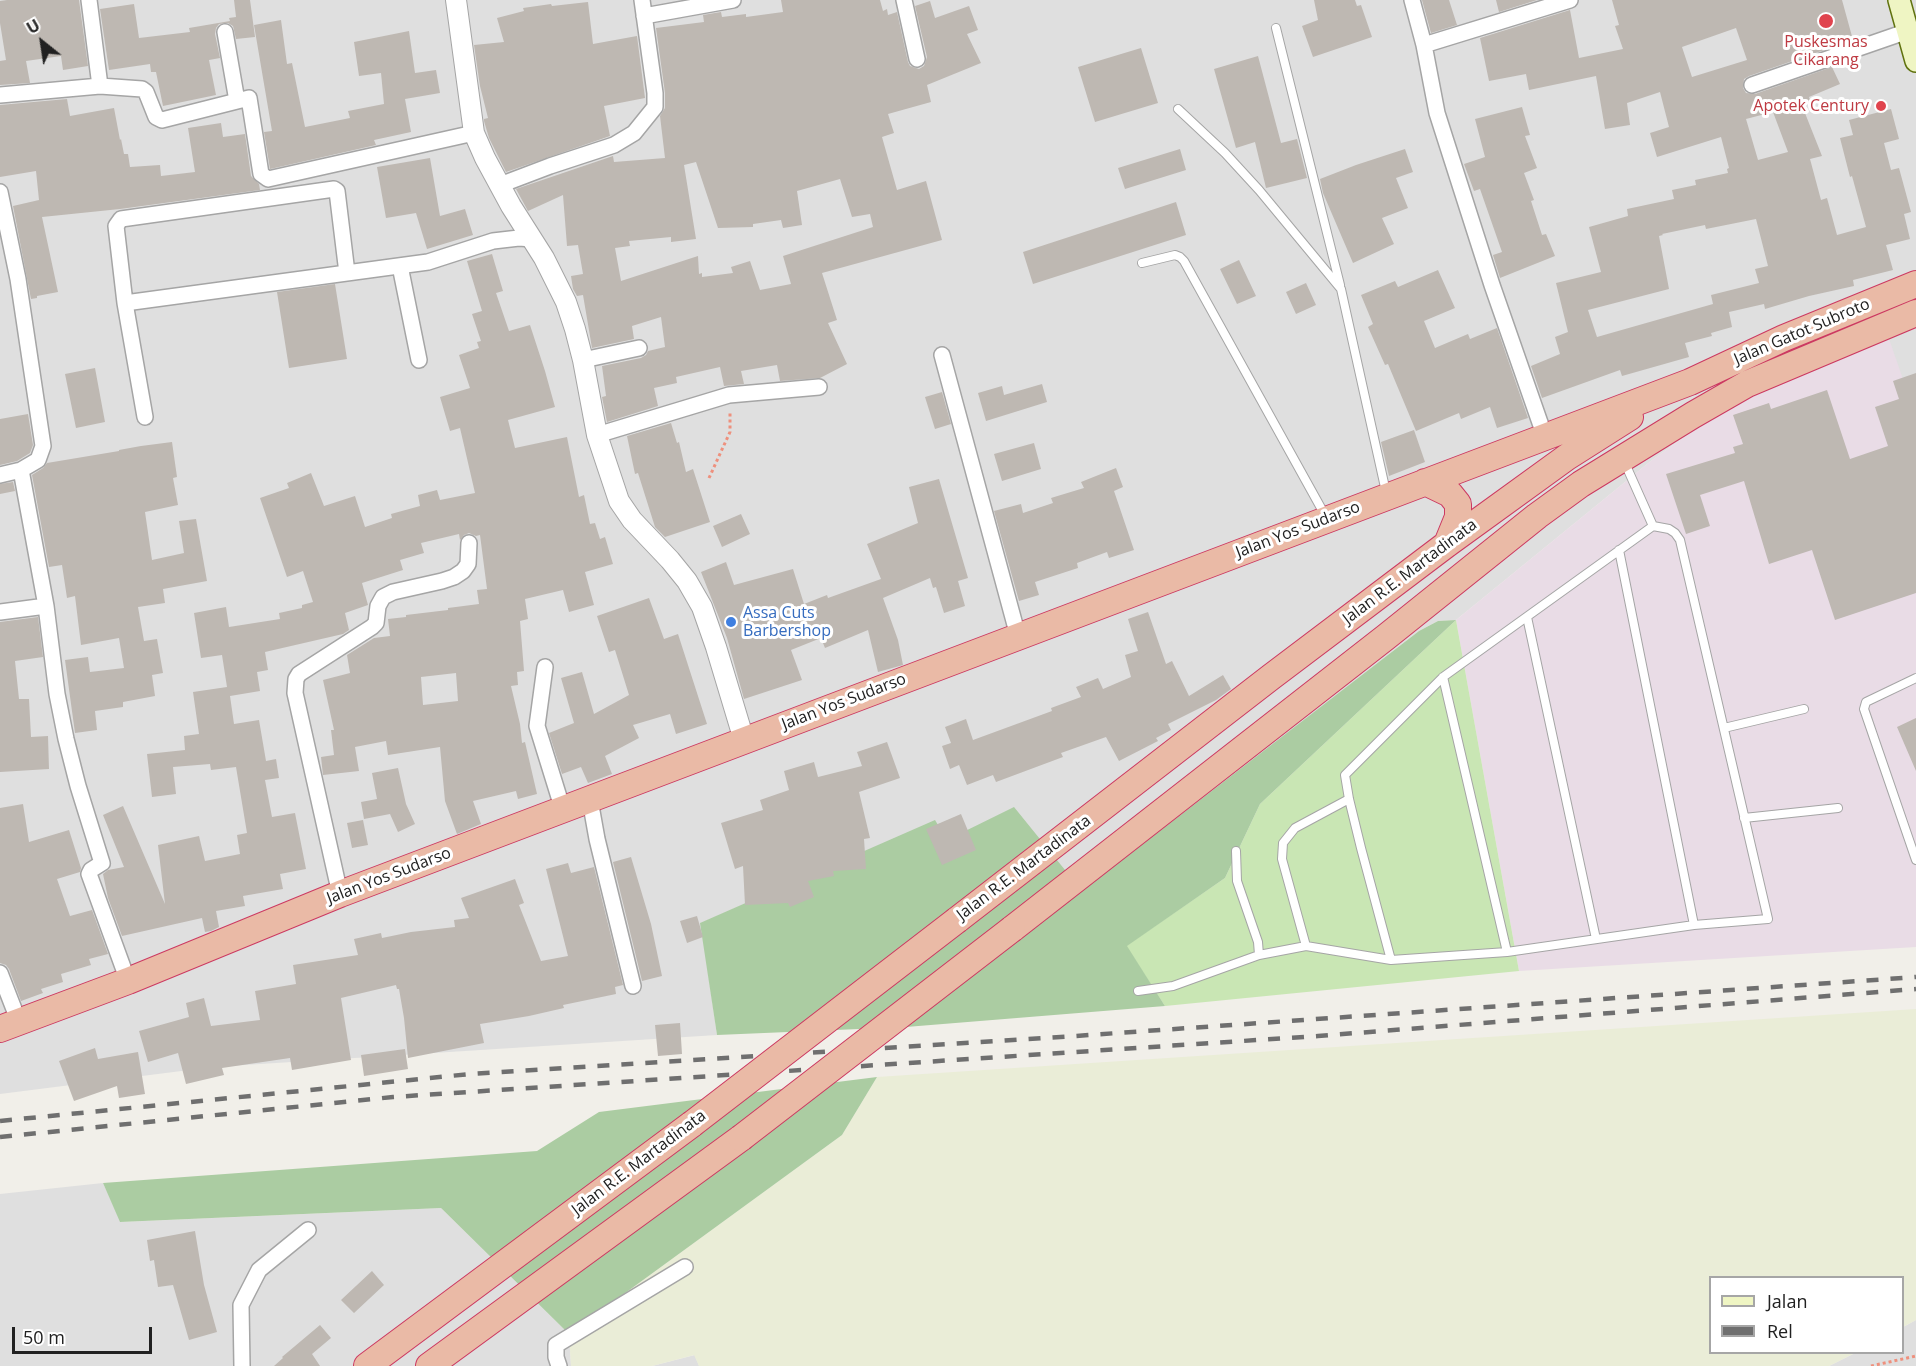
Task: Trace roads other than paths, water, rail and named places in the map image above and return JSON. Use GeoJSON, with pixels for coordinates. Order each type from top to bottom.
{"type":"FeatureCollection","features":[{"type":"Feature","properties":{"kind":"highway","name":"Jalan Gatot Subroto"},"geometry":{"type":"LineString","coordinates":[[1690,382],[1784,338],[1916,284]]}},
{"type":"Feature","properties":{"kind":"highway","name":"Jalan Gatot Subroto"},"geometry":{"type":"LineString","coordinates":[[1693,415],[1748,384],[1916,313]]}},
{"type":"Feature","properties":{"kind":"highway","name":"Jalan Yos Sudarso"},"geometry":{"type":"LineString","coordinates":[[9,1026],[128,981],[340,894],[1690,382]]}},
{"type":"Feature","properties":{"kind":"highway","name":"Jalan R.E. Martadinata"},"geometry":{"type":"LineString","coordinates":[[368,1366],[692,1124],[1271,676],[1447,544],[1567,457],[1690,382]]}},
{"type":"Feature","properties":{"kind":"highway","name":"Jalan R.E. Martadinata"},"geometry":{"type":"LineString","coordinates":[[429,1366],[741,1138],[1012,929],[1538,516],[1581,484],[1693,415]]}},
{"type":"Feature","properties":{"kind":"highway"},"geometry":{"type":"LineString","coordinates":[[1425,482],[1450,494],[1458,504],[1458,517],[1447,544]]}},
{"type":"Feature","properties":{"kind":"main road"},"geometry":{"type":"LineString","coordinates":[[1899,0],[1916,61]]}},
{"type":"Feature","properties":{"kind":"street"},"geometry":{"type":"LineString","coordinates":[[89,0],[100,87]]}},
{"type":"Feature","properties":{"kind":"street"},"geometry":{"type":"LineString","coordinates":[[456,0],[474,133],[485,158],[544,258],[566,302],[583,360],[597,435],[620,501],[632,520],[687,581],[702,607],[744,740]]}},
{"type":"Feature","properties":{"kind":"street"},"geometry":{"type":"LineString","coordinates":[[500,185],[614,145],[634,133],[655,107],[642,0]]}},
{"type":"Feature","properties":{"kind":"street"},"geometry":{"type":"LineString","coordinates":[[644,16],[733,0]]}},
{"type":"Feature","properties":{"kind":"street"},"geometry":{"type":"LineString","coordinates":[[904,0],[917,59]]}},
{"type":"Feature","properties":{"kind":"street"},"geometry":{"type":"LineString","coordinates":[[1412,0],[1424,45],[1437,112],[1460,188],[1545,436]]}},
{"type":"Feature","properties":{"kind":"street"},"geometry":{"type":"LineString","coordinates":[[1424,45],[1570,0]]}},
{"type":"Feature","properties":{"kind":"street"},"geometry":{"type":"LineString","coordinates":[[1752,85],[1908,31]]}},
{"type":"Feature","properties":{"kind":"street"},"geometry":{"type":"LineString","coordinates":[[225,32],[237,101]]}},
{"type":"Feature","properties":{"kind":"street"},"geometry":{"type":"LineString","coordinates":[[0,95],[100,87],[145,90],[156,117],[162,120],[249,98],[261,174],[268,179],[474,133]]}},
{"type":"Feature","properties":{"kind":"street"},"geometry":{"type":"LineString","coordinates":[[145,417],[125,303],[116,225],[123,218],[334,189],[338,191],[347,273]]}},
{"type":"Feature","properties":{"kind":"street"},"geometry":{"type":"LineString","coordinates":[[0,192],[18,279],[43,446],[38,460],[21,470],[0,475]]}},
{"type":"Feature","properties":{"kind":"street"},"geometry":{"type":"LineString","coordinates":[[125,303],[428,262],[494,241],[532,239]]}},
{"type":"Feature","properties":{"kind":"street"},"geometry":{"type":"LineString","coordinates":[[400,266],[419,360]]}},
{"type":"Feature","properties":{"kind":"street"},"geometry":{"type":"LineString","coordinates":[[583,360],[639,348]]}},
{"type":"Feature","properties":{"kind":"street"},"geometry":{"type":"LineString","coordinates":[[942,355],[1018,636]]}},
{"type":"Feature","properties":{"kind":"street"},"geometry":{"type":"LineString","coordinates":[[597,435],[729,395],[819,387]]}},
{"type":"Feature","properties":{"kind":"street"},"geometry":{"type":"LineString","coordinates":[[21,470],[46,606],[57,693],[66,739],[102,863],[89,874],[128,981]]}},
{"type":"Feature","properties":{"kind":"street"},"geometry":{"type":"LineString","coordinates":[[340,894],[295,693],[296,679],[299,674],[372,627],[376,623],[378,606],[383,597],[393,592],[442,581],[463,571],[468,564],[469,543]]}},
{"type":"Feature","properties":{"kind":"street"},"geometry":{"type":"LineString","coordinates":[[0,612],[46,606]]}},
{"type":"Feature","properties":{"kind":"street"},"geometry":{"type":"LineString","coordinates":[[545,667],[537,726],[563,810]]}},
{"type":"Feature","properties":{"kind":"street"},"geometry":{"type":"LineString","coordinates":[[590,800],[597,839],[633,986]]}},
{"type":"Feature","properties":{"kind":"street"},"geometry":{"type":"LineString","coordinates":[[0,973],[9,1026]]}},
{"type":"Feature","properties":{"kind":"street"},"geometry":{"type":"LineString","coordinates":[[242,1366],[240,1305],[259,1270],[308,1230]]}},
{"type":"Feature","properties":{"kind":"street"},"geometry":{"type":"LineString","coordinates":[[559,1366],[556,1345],[685,1267]]}},
{"type":"Feature","properties":{"kind":"lane"},"geometry":{"type":"LineString","coordinates":[[1276,28],[1341,289],[1387,497]]}},
{"type":"Feature","properties":{"kind":"lane"},"geometry":{"type":"LineString","coordinates":[[1178,110],[1225,153],[1259,190],[1341,289]]}},
{"type":"Feature","properties":{"kind":"lane"},"geometry":{"type":"LineString","coordinates":[[1142,263],[1175,255],[1184,261],[1327,519]]}},
{"type":"Feature","properties":{"kind":"lane"},"geometry":{"type":"LineString","coordinates":[[1623,458],[1653,526]]}},
{"type":"Feature","properties":{"kind":"lane"},"geometry":{"type":"LineString","coordinates":[[1138,991],[1173,986],[1259,955],[1306,946],[1391,960],[1507,952],[1694,924],[1768,919],[1680,540],[1669,529],[1653,526],[1443,677],[1345,775],[1349,799],[1391,960]]}},
{"type":"Feature","properties":{"kind":"lane"},"geometry":{"type":"LineString","coordinates":[[1619,550],[1694,924]]}},
{"type":"Feature","properties":{"kind":"lane"},"geometry":{"type":"LineString","coordinates":[[1527,616],[1596,939]]}},
{"type":"Feature","properties":{"kind":"lane"},"geometry":{"type":"LineString","coordinates":[[1443,677],[1507,952]]}},
{"type":"Feature","properties":{"kind":"lane"},"geometry":{"type":"LineString","coordinates":[[1916,678],[1866,702],[1864,709],[1916,860]]}},
{"type":"Feature","properties":{"kind":"lane"},"geometry":{"type":"LineString","coordinates":[[1724,728],[1804,710]]}},
{"type":"Feature","properties":{"kind":"lane"},"geometry":{"type":"LineString","coordinates":[[1306,946],[1282,859],[1283,843],[1295,828],[1349,799]]}},
{"type":"Feature","properties":{"kind":"lane"},"geometry":{"type":"LineString","coordinates":[[1744,818],[1838,808]]}},
{"type":"Feature","properties":{"kind":"lane"},"geometry":{"type":"LineString","coordinates":[[1236,851],[1237,881],[1258,942],[1259,955]]}},
{"type":"Feature","properties":{"kind":"railway"},"geometry":{"type":"LineString","coordinates":[[0,1121],[470,1074],[1075,1036],[1916,977]]}},
{"type":"Feature","properties":{"kind":"railway"},"geometry":{"type":"LineString","coordinates":[[0,1137],[393,1097],[1318,1036],[1916,989]]}},
{"type":"Feature","properties":{"kind":"place","name":"Puskesmas Cikarang"},"geometry":{"type":"Point","coordinates":[1826,21]}},
{"type":"Feature","properties":{"kind":"place","name":"Apotek Century"},"geometry":{"type":"Point","coordinates":[1881,106]}},
{"type":"Feature","properties":{"kind":"place","name":"Assa Cuts Barbershop"},"geometry":{"type":"Point","coordinates":[731,622]}}]}
